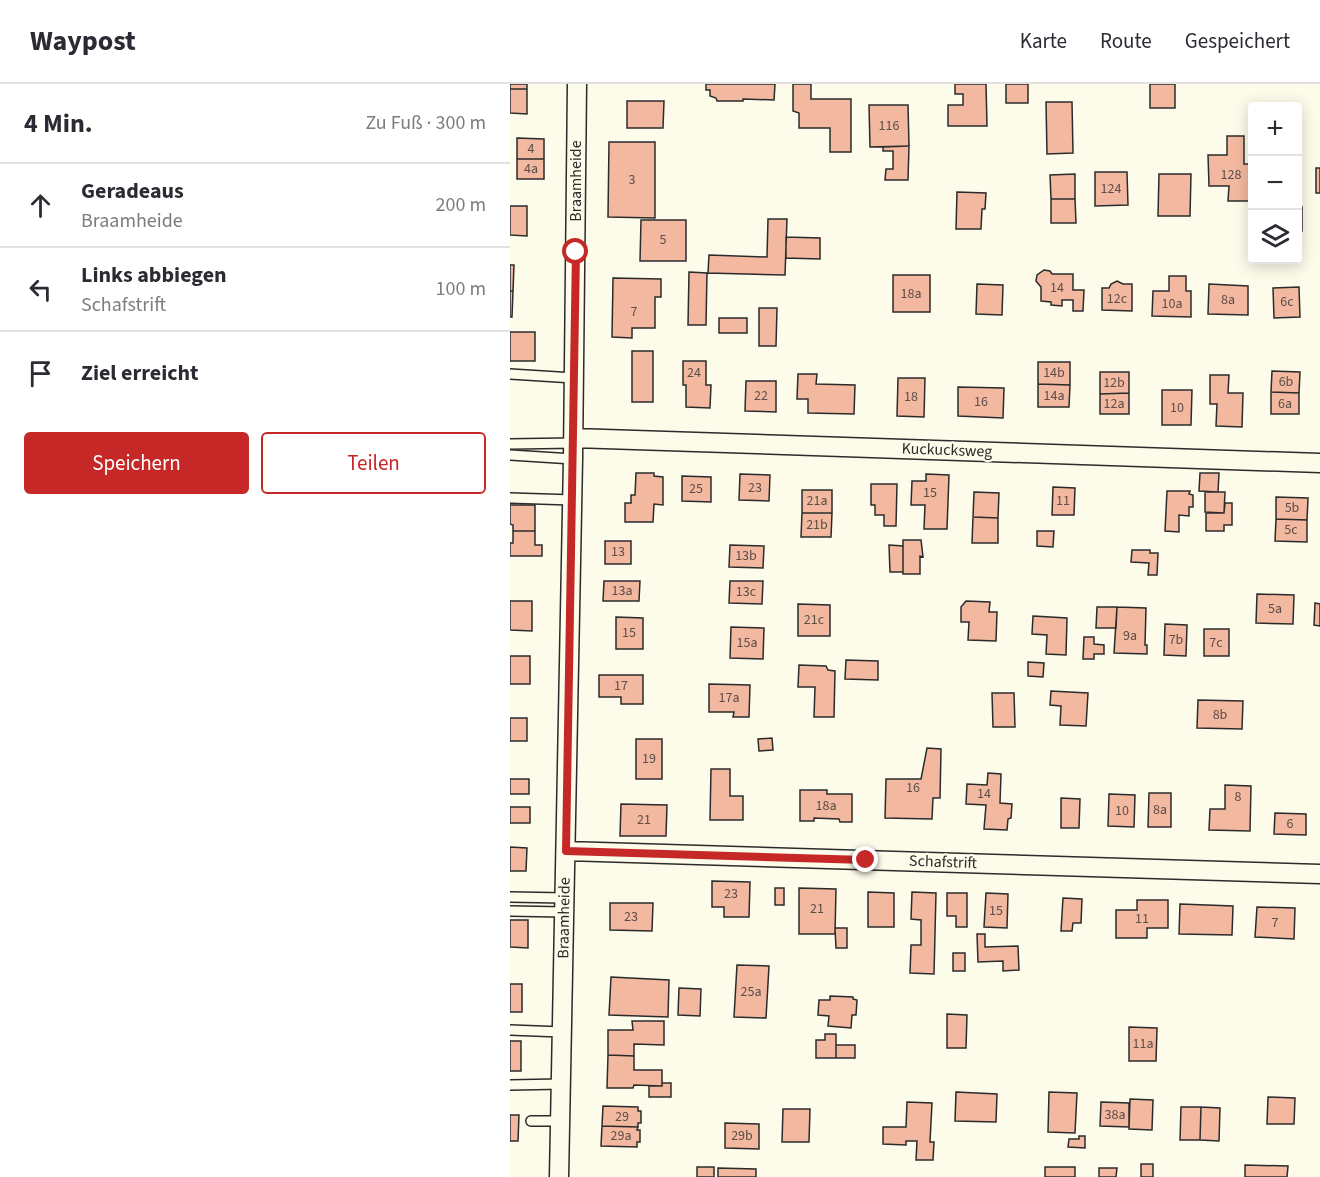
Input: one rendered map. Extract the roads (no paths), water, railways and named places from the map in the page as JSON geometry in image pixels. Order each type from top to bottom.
[{"type":"street","name":"Braamheide","points":[[559,1177],[574,447],[577,84]]},
{"type":"street","name":"Kuckucksweg","points":[[574,447],[1320,463]]},
{"type":"street","name":"Schafstrift","points":[[566,851],[1320,874]]},
{"type":"lane","points":[[510,374],[574,378]]},
{"type":"lane","points":[[510,444],[574,447]]},
{"type":"lane","points":[[510,455],[574,447]]},
{"type":"lane","points":[[510,498],[573,500]]},
{"type":"lane","points":[[510,897],[564,905]]},
{"type":"lane","points":[[510,911],[564,905]]},
{"type":"lane","points":[[510,1030],[562,1032]]},
{"type":"lane","points":[[510,1085],[561,1084]]},
{"type":"lane","points":[[531,1121],[560,1121]]}]
